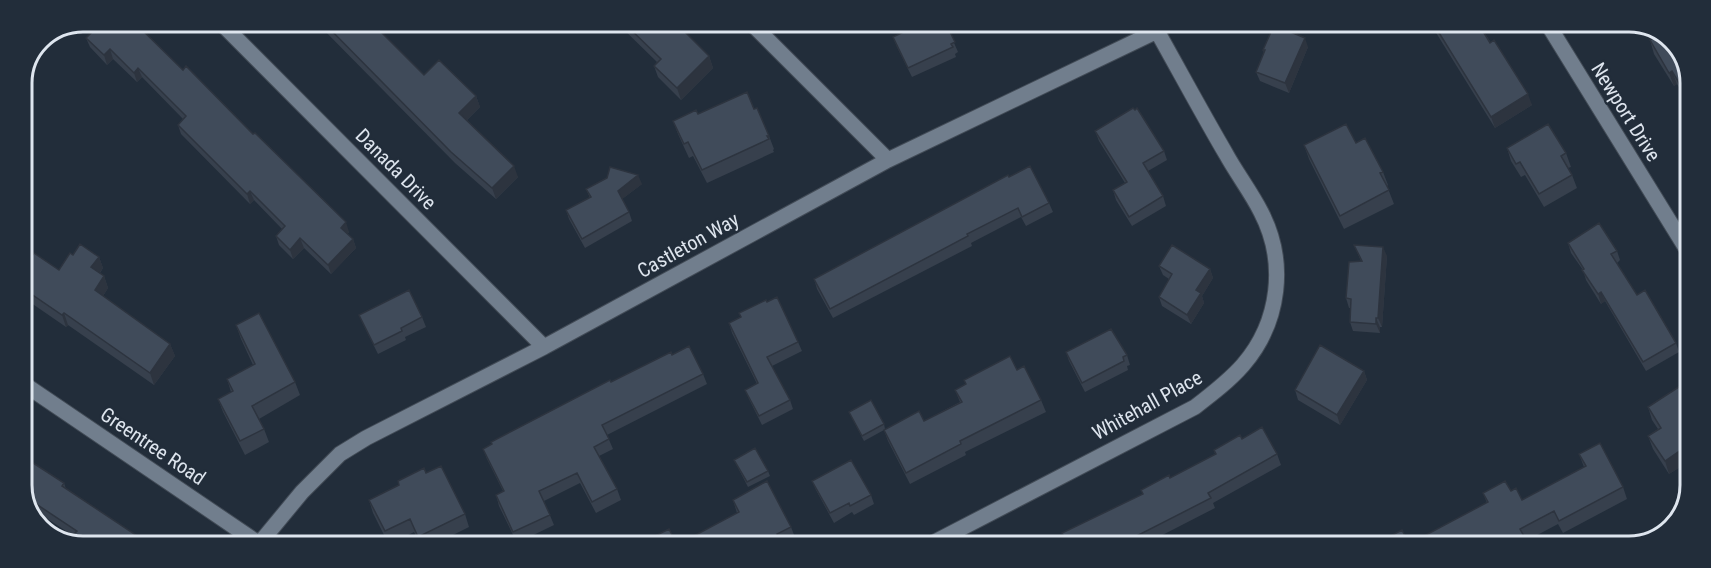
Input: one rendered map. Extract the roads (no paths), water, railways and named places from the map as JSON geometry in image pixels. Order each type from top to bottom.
[{"type":"street","name":"Danada Drive","points":[[230,32],[544,347]]},
{"type":"street","points":[[760,32],[888,160]]},
{"type":"street","name":"Castleton Way","points":[[266,536],[302,492],[340,454],[544,347],[888,160],[1151,32]]},
{"type":"street","name":"Whitehall Place","points":[[946,536],[1195,407],[1225,384],[1245,364],[1260,340],[1273,310],[1277,290],[1275,253],[1271,236],[1261,212],[1227,156],[1164,32]]},
{"type":"street","name":"Newport Drive","points":[[1553,32],[1679,237]]},
{"type":"street","name":"Greentree Road","points":[[32,389],[248,536]]}]
